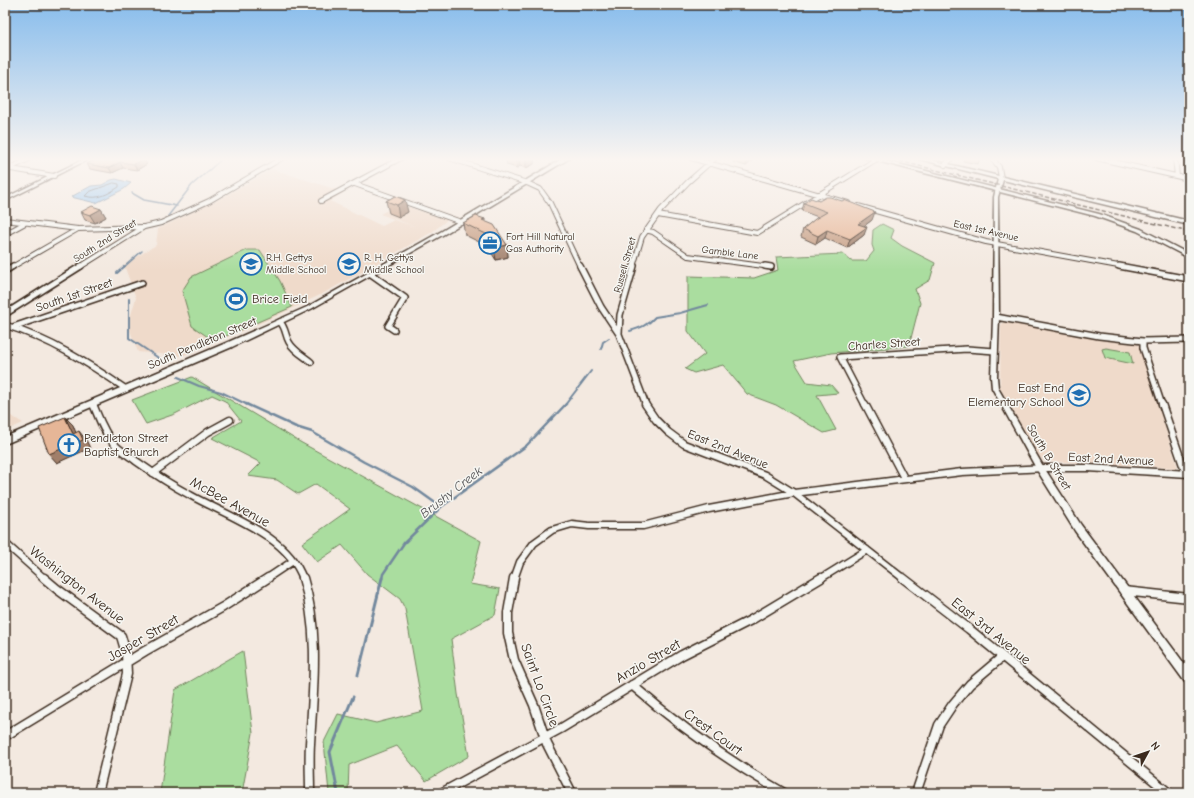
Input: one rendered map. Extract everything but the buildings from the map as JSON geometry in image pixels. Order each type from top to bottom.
[{"type":"main road","name":"South Pendleton Street","points":[[5,441],[280,322],[371,274],[507,195]]},
{"type":"main road","points":[[1023,195],[1083,210],[1113,220],[1139,230],[1189,256]]},
{"type":"street","points":[[5,200],[15,195]]},
{"type":"street","name":"South 2nd Street","points":[[5,314],[144,227],[161,223],[219,195]]},
{"type":"street","points":[[321,201],[333,195]]},
{"type":"street","points":[[387,195],[462,222]]},
{"type":"street","name":"East 2nd Avenue","points":[[544,195],[550,203],[590,288],[619,334],[644,402],[656,420],[668,432],[684,444],[765,475],[794,493],[904,478],[962,472],[1040,468],[1088,468],[1188,474]]},
{"type":"street","name":"Russell Street","points":[[619,334],[620,314],[633,273],[639,245],[646,230],[658,214],[676,195]]},
{"type":"street","points":[[658,214],[757,233],[820,195]]},
{"type":"street","name":"East 1st Avenue","points":[[821,195],[996,244],[1189,280]]},
{"type":"street","name":"South B Street","points":[[996,195],[996,317],[994,351],[995,388],[1040,468],[1078,528],[1189,678]]},
{"type":"street","points":[[1073,195],[1189,223]]},
{"type":"street","points":[[5,220],[78,229],[144,227]]},
{"type":"street","points":[[5,234],[25,223]]},
{"type":"street","points":[[5,271],[78,229]]},
{"type":"street","name":"Gamble Lane","points":[[646,230],[653,232],[688,256],[771,267]]},
{"type":"street","points":[[371,274],[405,298],[388,326],[394,330]]},
{"type":"street","name":"South 1st Street","points":[[13,327],[142,282]]},
{"type":"street","points":[[996,317],[1099,336],[1143,341],[1189,340]]},
{"type":"street","points":[[280,322],[285,327],[288,339],[292,346],[311,362]]},
{"type":"street","points":[[5,325],[69,351],[126,389]]},
{"type":"street","points":[[1143,341],[1143,348],[1152,376],[1188,474]]},
{"type":"street","name":"Charles Street","points":[[904,478],[840,357],[968,349],[994,351]]},
{"type":"street","name":"McBee Avenue","points":[[93,403],[99,420],[118,447],[153,473],[190,495],[260,532],[280,547],[293,561],[302,576],[313,625],[314,694],[310,744],[310,793]]},
{"type":"street","points":[[153,473],[208,432],[230,420]]},
{"type":"street","name":"East 3rd Avenue","points":[[794,493],[1002,657],[1169,793]]},
{"type":"street","name":"Saint Lo Circle","points":[[572,793],[545,737],[534,705],[514,660],[508,634],[508,613],[512,584],[520,562],[534,543],[552,530],[572,524],[589,526],[643,526],[709,509],[794,493]]},
{"type":"street","name":"Washington Avenue","points":[[5,543],[57,589],[121,636],[126,653],[127,674],[98,793]]},
{"type":"street","name":"Anzio Street","points":[[441,793],[545,737],[682,655],[798,593],[867,550]]},
{"type":"street","name":"Jasper Street","points":[[5,736],[126,662],[223,607],[293,561]]},
{"type":"street","points":[[1124,591],[1189,598]]},
{"type":"street","points":[[916,793],[939,725],[953,704],[970,684],[1002,657]]},
{"type":"street","name":"Crest Court","points":[[632,685],[658,708],[710,746],[747,772],[784,793]]},
{"type":"shaded area","name":"R.H. Gettys Middle School","points":[[226,195],[339,195],[330,201],[382,226],[394,220],[416,227],[380,214],[399,204],[447,220],[432,232],[378,263],[322,294],[272,318],[182,356],[138,352],[128,325],[136,298],[124,265],[156,245],[158,229]]},
{"type":"shaded area","name":"East End Elementary School","points":[[1004,321],[1138,343],[1178,468],[1045,461],[1039,457],[1000,388],[1001,326]]},
{"type":"shaded area","points":[[5,412],[23,423],[5,431]]},
{"type":"green space","points":[[882,224],[894,230],[891,238],[902,246],[935,263],[930,280],[915,289],[920,303],[909,346],[831,353],[794,361],[807,382],[831,385],[838,393],[817,395],[836,430],[824,433],[776,405],[747,394],[723,365],[694,373],[685,369],[705,354],[688,331],[688,276],[754,278],[778,270],[776,257],[843,254],[851,261],[866,261],[874,251],[872,245],[873,230]]},
{"type":"green space","name":"Brice Field","points":[[247,250],[260,250],[280,281],[292,307],[226,336],[216,339],[208,337],[192,326],[182,291],[191,277]]},
{"type":"green space","points":[[1106,348],[1130,352],[1133,364],[1105,358],[1102,349]]},
{"type":"green space","points":[[192,377],[300,442],[481,541],[470,584],[500,589],[495,615],[451,639],[458,694],[469,756],[426,781],[397,746],[349,765],[348,793],[329,793],[324,742],[338,714],[376,723],[423,711],[405,609],[400,599],[367,574],[342,545],[317,562],[302,543],[350,509],[316,484],[298,494],[277,480],[248,476],[261,463],[212,438],[241,421],[225,401],[212,395],[175,414],[146,424],[132,400]]},
{"type":"green space","points":[[243,651],[253,733],[242,793],[160,793],[175,690]]},
{"type":"water","points":[[74,195],[112,195],[96,203],[71,197]]},
{"type":"waterway","points":[[136,195],[144,200],[176,206]]},
{"type":"waterway","points":[[176,206],[184,195]]},
{"type":"waterway","points":[[168,216],[176,206]]},
{"type":"waterway","points":[[124,267],[142,251]]},
{"type":"waterway","points":[[117,273],[125,266]]},
{"type":"waterway","points":[[129,299],[129,338],[163,361]]},
{"type":"waterway","name":"Brushy Creek","points":[[630,331],[644,326],[655,317],[680,313],[708,305]]},
{"type":"waterway","name":"Brushy Creek","points":[[601,349],[603,342],[609,338]]},
{"type":"waterway","name":"Brushy Creek","points":[[565,405],[591,371]]},
{"type":"waterway","points":[[178,377],[199,386],[221,392],[248,405]]},
{"type":"waterway","points":[[246,404],[296,427],[312,432],[364,462],[413,487],[441,507]]},
{"type":"waterway","name":"Brushy Creek","points":[[441,507],[526,446],[566,404]]},
{"type":"waterway","name":"Brushy Creek","points":[[382,579],[383,574],[404,543],[441,507]]},
{"type":"waterway","name":"Brushy Creek","points":[[358,675],[382,578]]},
{"type":"waterway","name":"Brushy Creek","points":[[338,793],[330,752],[353,697]]},
{"type":"railway","points":[[1039,195],[1189,232]]},
{"type":"place","name":"Fort Hill Natural Gas Authority","points":[[490,243]]},
{"type":"place","name":"R.H. Gettys Middle School","points":[[251,264]]},
{"type":"place","name":"R. H. Gettys Middle School","points":[[349,264]]},
{"type":"place","name":"Brice Field","points":[[236,299]]},
{"type":"place","name":"East End Elementary School","points":[[1079,395]]},
{"type":"place","name":"Pendleton Street Baptist Church","points":[[69,445]]}]
